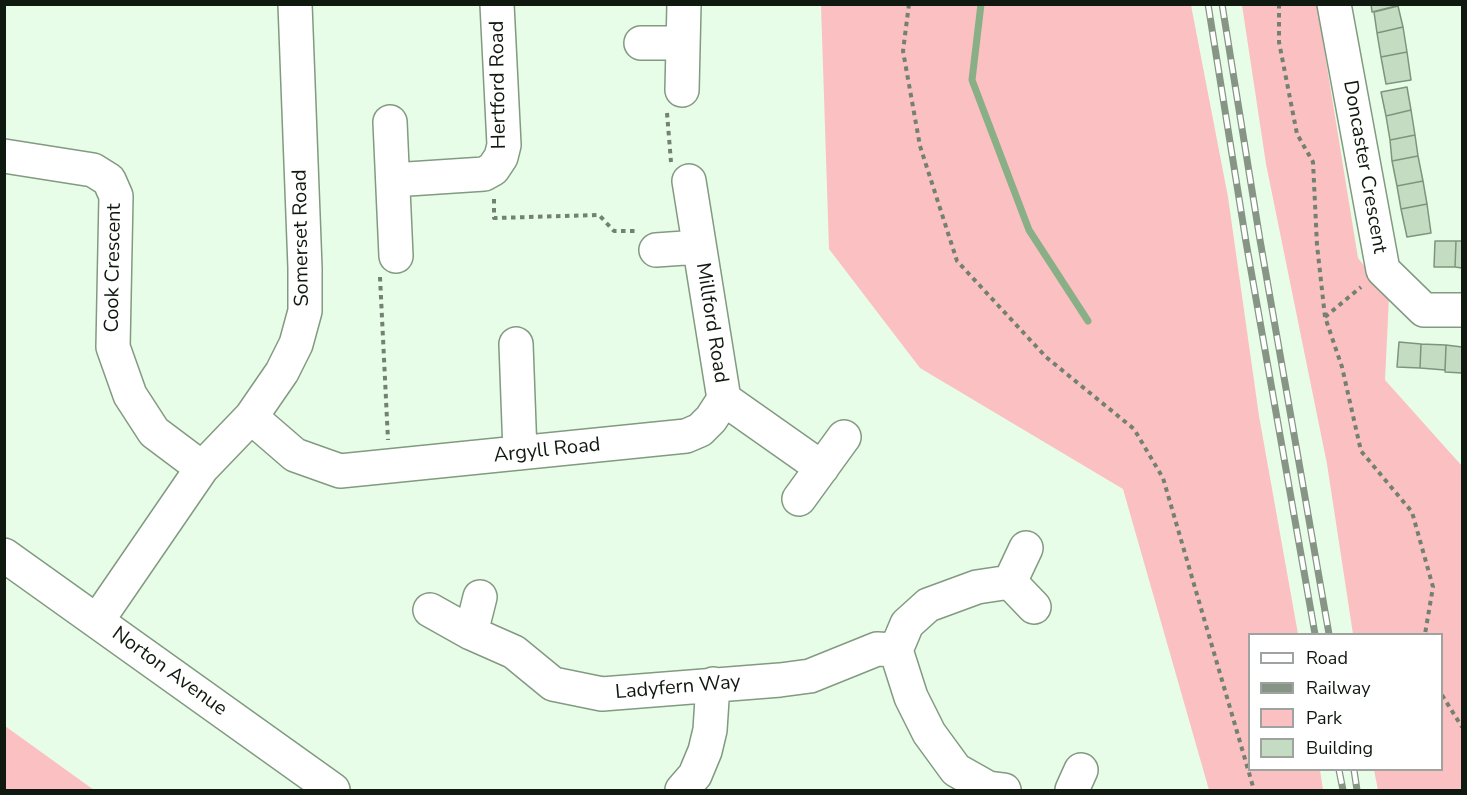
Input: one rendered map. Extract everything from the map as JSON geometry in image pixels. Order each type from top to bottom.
[{"type":"street","name":"Somerset Road","points":[[97,621],[202,468],[251,417],[282,372],[296,344],[304,311],[305,268],[295,4]]},
{"type":"street","name":"Hertford Road","points":[[393,180],[484,174],[493,170],[501,157],[504,145],[496,4]]},
{"type":"street","points":[[682,90],[684,4]]},
{"type":"street","name":"Doncaster Crescent","points":[[1334,4],[1383,270],[1424,310],[1462,310]]},
{"type":"street","points":[[641,43],[683,43]]},
{"type":"street","points":[[390,122],[396,256]]},
{"type":"street","name":"Cook Crescent","points":[[4,156],[93,170],[109,180],[116,196],[113,346],[130,395],[154,432],[202,468]]},
{"type":"street","name":"Millford Road","points":[[689,181],[724,399]]},
{"type":"street","name":"Millford Road","points":[[656,249],[699,247]]},
{"type":"street","points":[[516,344],[520,453]]},
{"type":"street","name":"Argyll Road","points":[[251,417],[295,455],[340,471],[686,436],[700,430],[724,399]]},
{"type":"street","points":[[724,399],[822,468]]},
{"type":"street","points":[[799,499],[844,437]]},
{"type":"street","points":[[1010,582],[1026,548]]},
{"type":"street","name":"Norton Avenue","points":[[4,555],[333,790]]},
{"type":"street","points":[[1010,582],[1034,607]]},
{"type":"street","points":[[1004,790],[988,788],[956,770],[929,733],[911,697],[896,650],[907,624],[928,604],[977,587],[1010,582]]},
{"type":"street","points":[[471,633],[480,597]]},
{"type":"street","name":"Ladyfern Way","points":[[430,610],[471,633],[514,652],[553,684],[602,694],[810,676],[877,649],[896,650]]},
{"type":"street","points":[[682,790],[695,775],[705,751],[710,730],[713,684]]},
{"type":"path","points":[[909,4],[903,51],[920,146],[957,261],[1046,357],[1134,429],[1163,478],[1248,769]]},
{"type":"path","points":[[1280,4],[1279,42],[1298,134],[1313,162],[1317,245],[1325,317],[1342,367],[1361,451],[1412,512],[1433,587],[1425,633]]},
{"type":"path","points":[[682,90],[666,95],[672,182],[689,181]]},
{"type":"path","points":[[493,170],[494,218],[598,214],[614,231],[656,230],[656,249]]},
{"type":"path","points":[[389,467],[379,258],[396,256]]},
{"type":"path","points":[[1325,317],[1383,270]]},
{"type":"path","points":[[1443,697],[1462,727]]},
{"type":"path","points":[[1248,771],[1254,790]]},
{"type":"green space","points":[[821,5],[1191,5],[1228,197],[1259,416],[1298,633],[1248,633],[1248,771],[1320,771],[1323,790],[1209,790],[1123,489],[920,368],[829,249]]},
{"type":"green space","points":[[1242,5],[1317,5],[1358,258],[1389,297],[1385,380],[1462,466],[1462,790],[1378,790],[1374,771],[1443,771],[1443,633],[1353,633],[1327,464],[1266,164]]},
{"type":"green space","points":[[5,726],[94,790],[5,790]]},
{"type":"building","points":[[1371,4],[1396,4],[1396,6],[1372,12]]},
{"type":"building","points":[[1398,6],[1403,27],[1377,33],[1374,12]]},
{"type":"building","points":[[1403,27],[1407,52],[1381,57],[1377,33]]},
{"type":"building","points":[[1407,52],[1411,80],[1386,84],[1381,57]]},
{"type":"building","points":[[1407,87],[1411,110],[1386,116],[1381,92]]},
{"type":"building","points":[[1411,110],[1415,135],[1390,140],[1386,116]]},
{"type":"building","points":[[1415,135],[1418,156],[1392,161],[1390,140]]},
{"type":"building","points":[[1418,156],[1423,181],[1397,186],[1392,161]]},
{"type":"building","points":[[1423,181],[1427,204],[1401,209],[1397,186]]},
{"type":"building","points":[[1427,204],[1431,233],[1407,237],[1401,209]]},
{"type":"building","points":[[1435,241],[1456,241],[1455,267],[1434,267]]},
{"type":"building","points":[[1456,241],[1462,241],[1462,268],[1455,267]]},
{"type":"building","points":[[1399,342],[1421,344],[1420,368],[1397,367]]},
{"type":"building","points":[[1421,344],[1446,345],[1445,370],[1420,368]]},
{"type":"building","points":[[1446,345],[1462,347],[1462,373],[1445,372]]},
{"type":"waterway","points":[[981,4],[972,80],[1029,230],[1088,321]]},
{"type":"railway","points":[[1208,4],[1246,242],[1315,633]]},
{"type":"railway","points":[[1222,4],[1260,240],[1329,633]]},
{"type":"railway","points":[[1339,771],[1343,790]]},
{"type":"railway","points":[[1354,771],[1357,790]]}]
